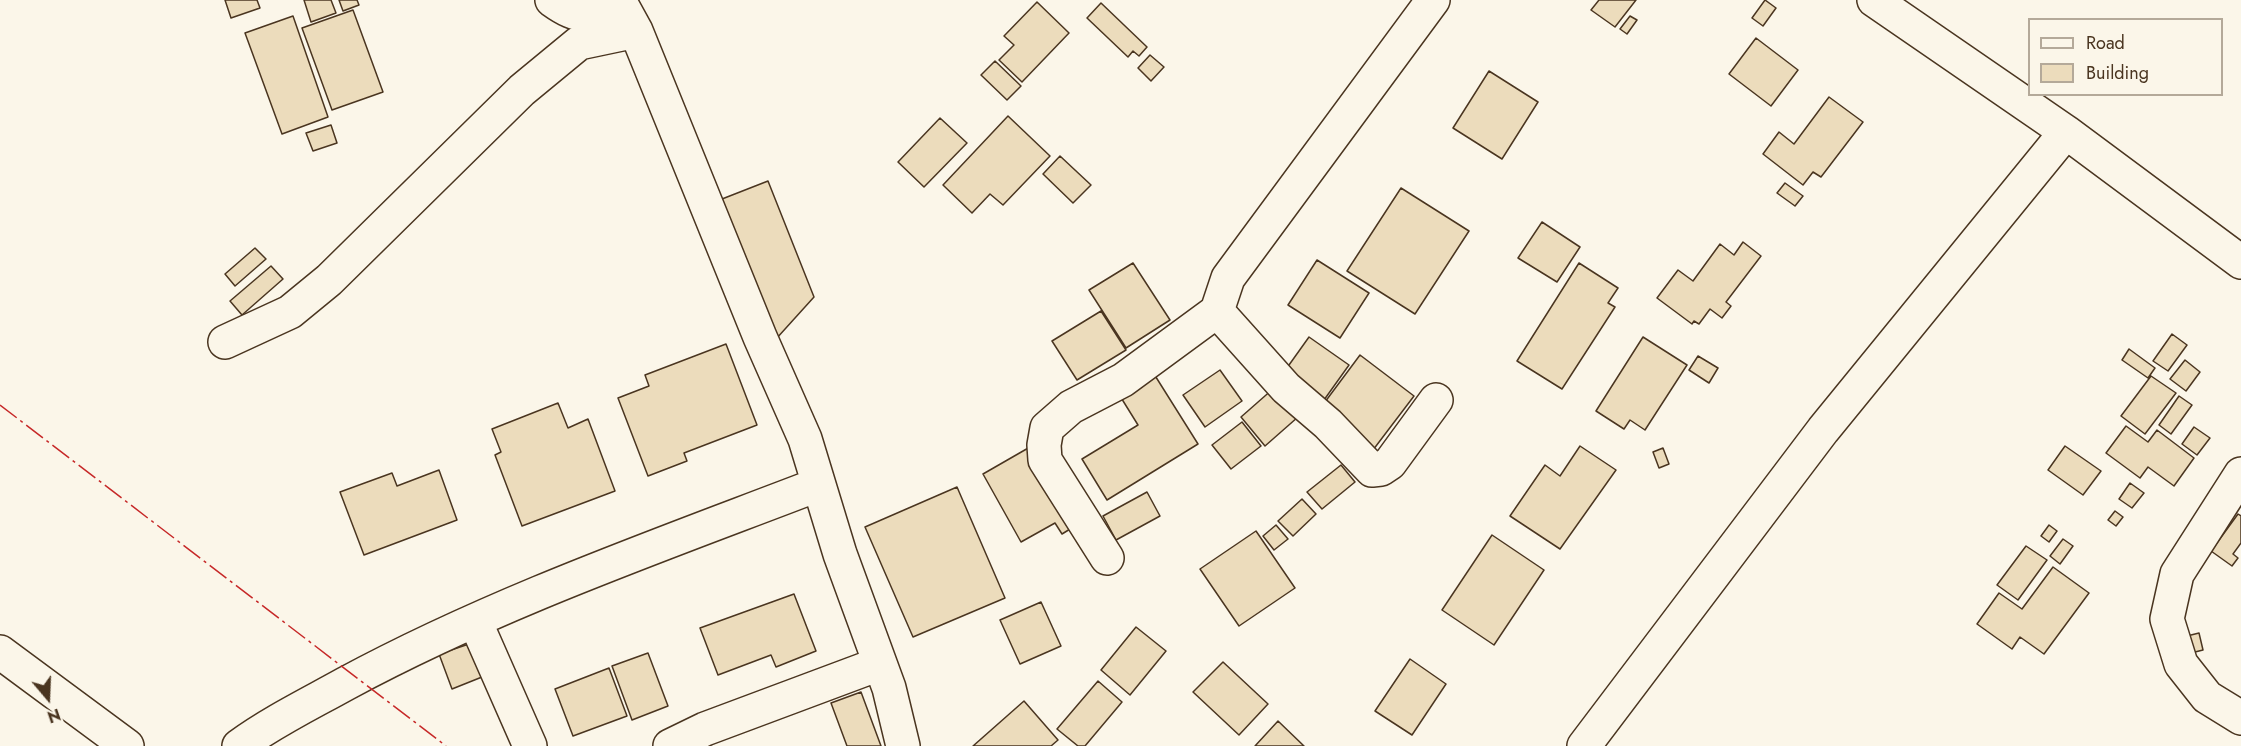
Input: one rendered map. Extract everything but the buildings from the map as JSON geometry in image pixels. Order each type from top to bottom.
[{"type":"street","points":[[552,0],[571,13],[596,14],[619,0],[636,31],[760,337],[805,440],[817,485],[889,688],[903,746]]},
{"type":"street","points":[[1107,558],[1045,460],[1044,444],[1047,428],[1071,407],[1123,380],[1217,311],[1228,278],[1433,0]]},
{"type":"street","points":[[1874,0],[2066,132],[2241,262]]},
{"type":"street","points":[[225,342],[290,312],[329,280],[522,90],[579,43],[636,31]]},
{"type":"street","points":[[1584,746],[1823,430],[2066,132]]},
{"type":"street","points":[[1217,311],[1286,388],[1328,424],[1372,470],[1381,469],[1390,463],[1436,400]]},
{"type":"street","points":[[2241,474],[2177,574],[2168,620],[2181,664],[2207,697],[2241,718]]},
{"type":"street","points":[[239,746],[263,729],[400,655],[475,621],[557,585],[817,485]]},
{"type":"street","points":[[475,621],[530,746]]},
{"type":"street","points":[[0,652],[127,746]]},
{"type":"street","points":[[670,746],[705,729],[879,663]]},
{"type":"power","points":[[0,405],[446,746]]}]
